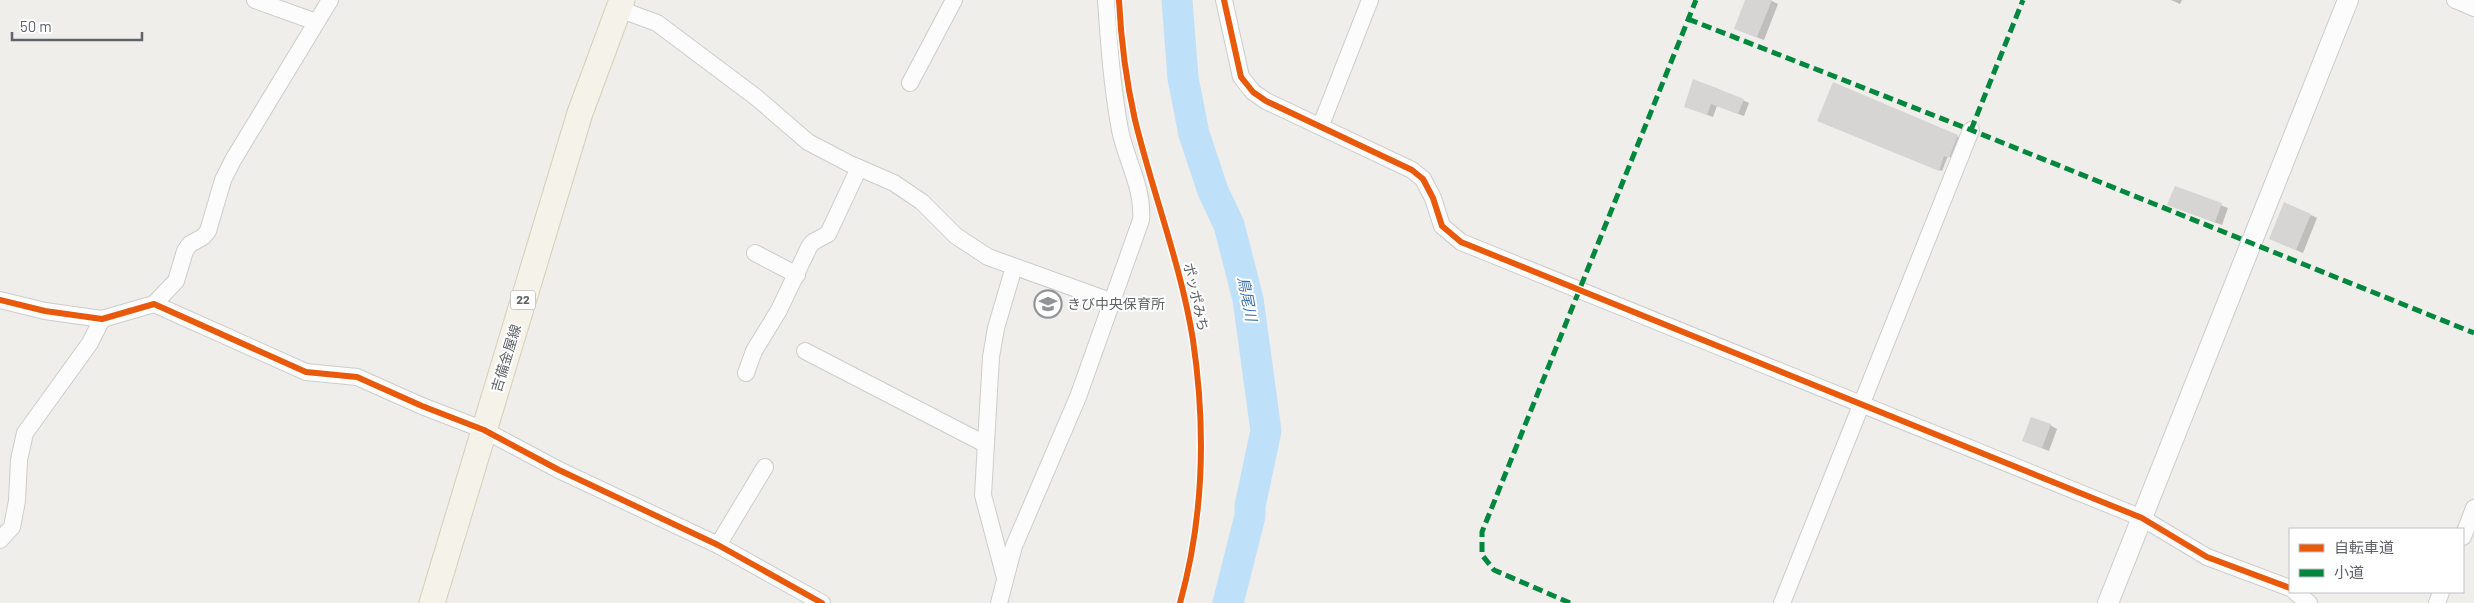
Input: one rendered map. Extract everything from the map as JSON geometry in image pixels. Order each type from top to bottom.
[{"type":"main road","name":"吉備金屋線","points":[[432,603],[580,112],[620,5]]},
{"type":"street","points":[[255,0],[316,22]]},
{"type":"street","points":[[0,300],[44,311],[102,319],[154,304],[176,281],[185,251],[190,244],[203,237],[208,231],[223,180],[233,160],[330,0]]},
{"type":"street","points":[[910,84],[954,0]]},
{"type":"street","points":[[999,603],[1014,546],[1078,397],[1141,220],[1142,208],[1117,116],[1106,0]]},
{"type":"street","points":[[1224,0],[1241,77],[1253,92],[1266,101],[1321,125],[1412,170],[1423,180],[1433,198],[1442,226],[1461,242],[2142,518],[2207,557],[2289,588]]},
{"type":"street","points":[[1321,125],[1370,0]]},
{"type":"street","points":[[2108,603],[2348,0]]},
{"type":"street","points":[[2454,0],[2474,8]]},
{"type":"street","points":[[620,5],[657,23],[757,98],[808,142],[859,168],[894,183],[922,202],[972,247],[988,257],[1112,302]]},
{"type":"street","points":[[1782,603],[1971,130]]},
{"type":"street","points":[[746,373],[754,351],[797,275],[809,247],[813,242],[828,234],[859,168]]},
{"type":"street","points":[[755,253],[797,275]]},
{"type":"street","points":[[1005,579],[983,495],[985,444],[994,338],[1014,267]]},
{"type":"street","points":[[154,304],[306,372],[357,377],[422,406],[484,430],[559,470],[718,545],[822,603]]},
{"type":"street","points":[[0,540],[12,527],[18,501],[19,460],[25,433],[90,343],[102,319]]},
{"type":"street","points":[[805,351],[985,444]]},
{"type":"street","points":[[718,545],[765,467]]},
{"type":"street","points":[[2464,534],[2474,508]]},
{"type":"street","points":[[2295,593],[2309,603]]},
{"type":"building","points":[[1745,0],[1772,0],[1757,37],[1734,29]]},
{"type":"building","points":[[1693,79],[1744,99],[1738,114],[1711,104],[1707,115],[1684,107]]},
{"type":"building","points":[[1833,82],[1958,135],[1949,158],[1944,156],[1939,171],[1817,121]]},
{"type":"building","points":[[2175,186],[2222,203],[2215,222],[2167,205]]},
{"type":"building","points":[[2284,202],[2311,214],[2296,250],[2269,239]]},
{"type":"building","points":[[2031,417],[2051,424],[2042,448],[2022,441]]},
{"type":"waterway","name":"鳥尾川","points":[[1177,0],[1183,78],[1194,134],[1213,191],[1229,225],[1248,299],[1266,431],[1250,506],[1250,516],[1228,603]]},
{"type":"marked path","points":[[1570,603],[1494,570],[1482,555],[1482,532],[1696,0]]},
{"type":"marked path","points":[[1971,130],[2023,0]]},
{"type":"marked path","points":[[1688,19],[1971,130],[2474,333]]},
{"type":"cycle path","name":"ポッポみち","points":[[1119,0],[1124,60],[1135,120],[1188,312],[1197,373],[1201,439],[1198,505],[1188,571],[1180,603]]},
{"type":"cycle path","points":[[1224,0],[1241,77],[1253,92],[1266,101],[1412,170],[1423,179],[1433,198],[1442,226],[1461,242],[2142,518],[2207,557],[2289,588]]},
{"type":"cycle path","points":[[0,300],[45,311],[102,319],[154,304],[306,372],[357,377],[422,406],[484,430],[559,470],[718,545],[822,603]]},
{"type":"place","name":"きび中央保育所","points":[[1048,304]]}]
